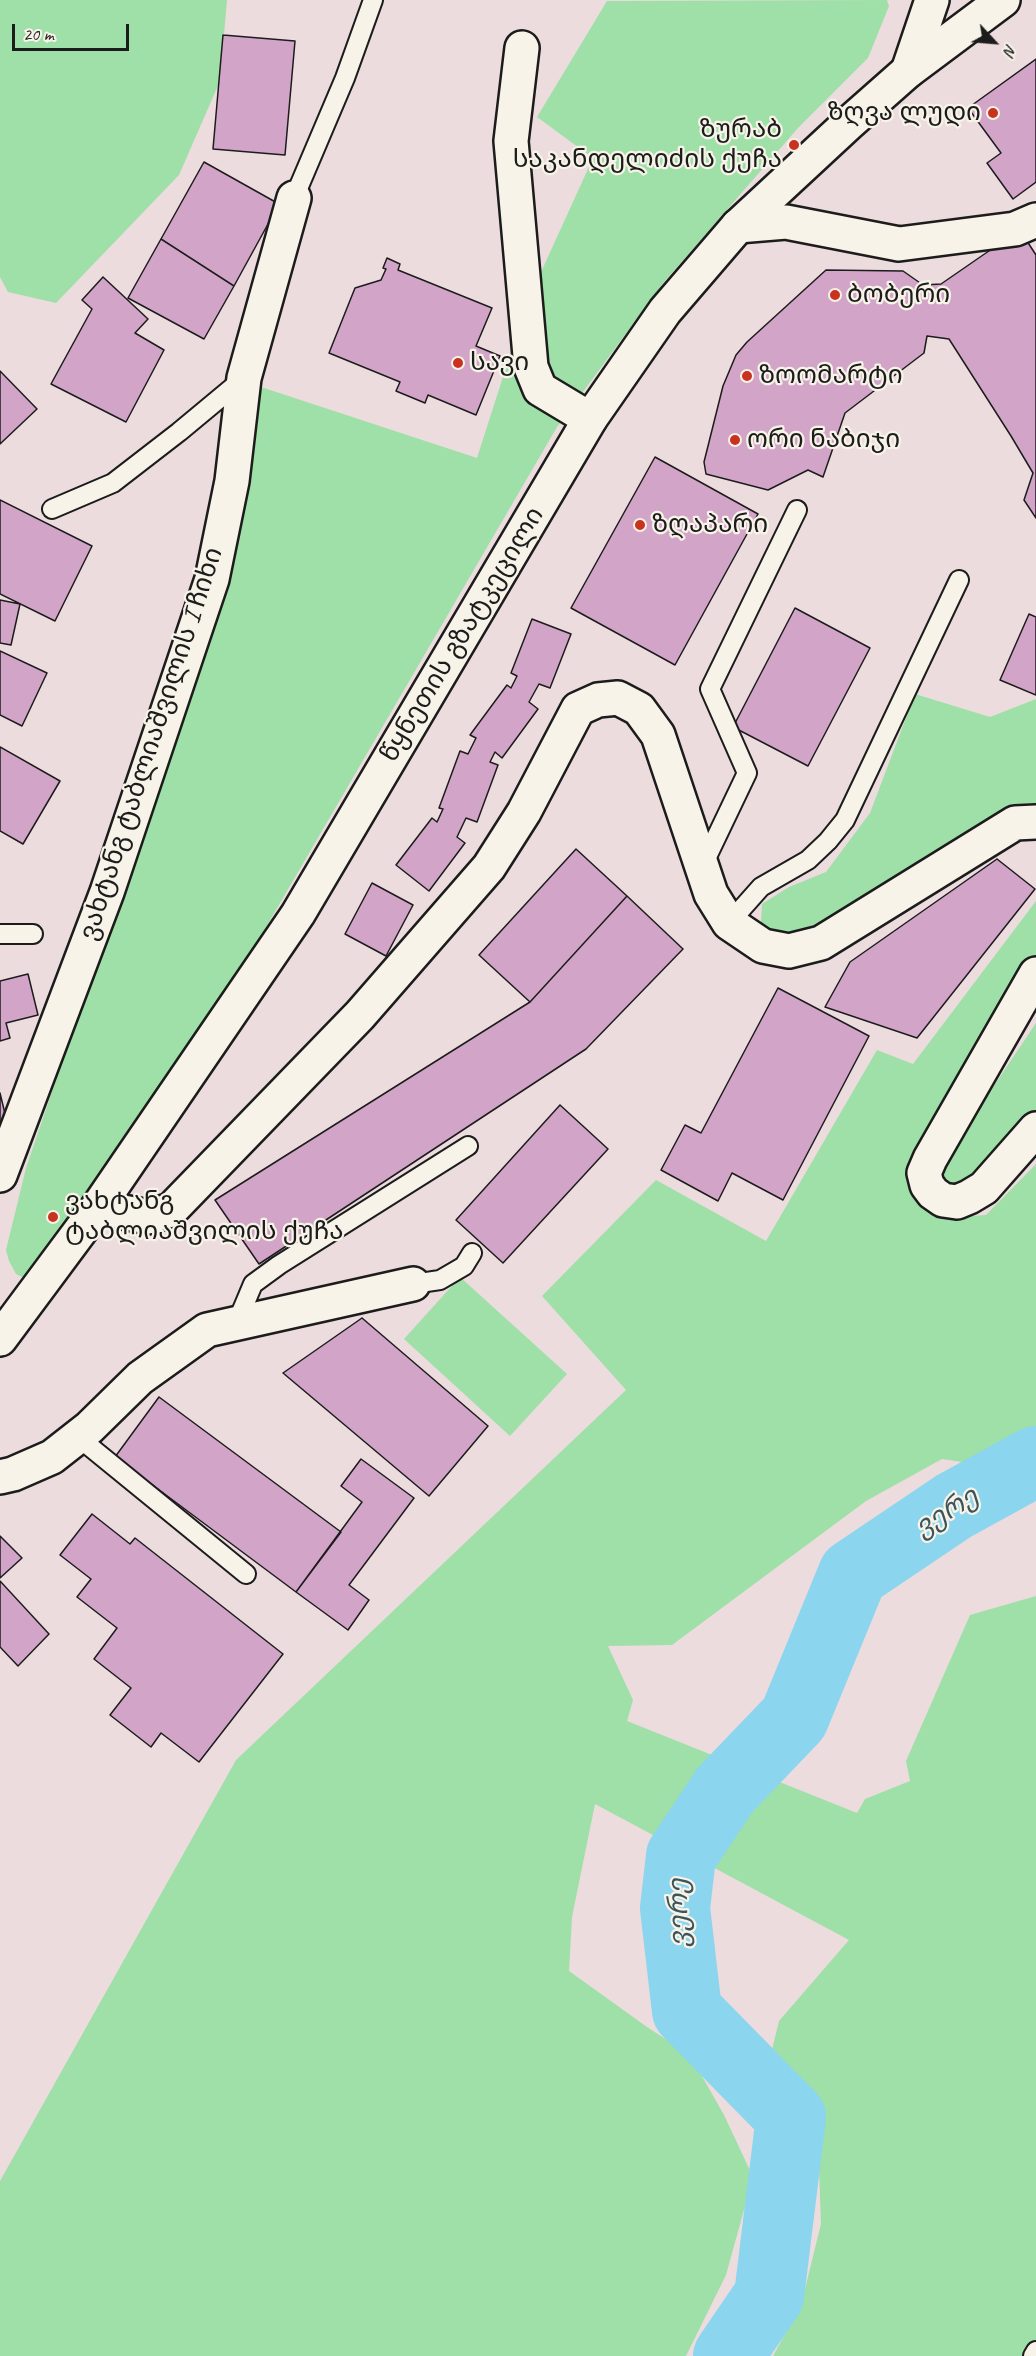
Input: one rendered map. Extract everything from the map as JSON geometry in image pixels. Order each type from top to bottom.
[{"type":"street","points":[[908,71],[932,0]]},
{"type":"street","name":"წყნეთის გზატკეცილი","points":[[0,1339],[98,1207],[298,914],[590,419],[664,311],[738,226],[908,71],[1003,0]]},
{"type":"street","points":[[522,48],[511,141],[531,366],[540,389],[590,419]]},
{"type":"street","name":"ვახტანგ ტაბლიაშვილის I ჩიხი","points":[[0,1175],[107,892],[212,579],[232,481],[244,378],[294,198]]},
{"type":"street","points":[[738,226],[786,222],[899,244],[1015,229],[1036,220]]},
{"type":"street","points":[[98,1207],[147,1217],[171,1210],[360,1015],[489,867],[524,812],[578,709],[598,700],[618,698],[639,709],[658,735],[711,894],[729,923],[763,946],[789,951],[821,943],[1015,824],[1036,822]]},
{"type":"street","points":[[1036,974],[930,1158],[924,1173],[927,1185],[943,1200],[957,1202],[969,1197],[984,1188],[1036,1129]]},
{"type":"street","points":[[0,1477],[13,1474],[52,1457],[78,1437],[140,1378],[207,1330],[413,1284]]},
{"type":"lane","points":[[294,198],[345,78],[374,0]]},
{"type":"lane","points":[[52,508],[113,483],[244,378]]},
{"type":"lane","points":[[703,865],[747,773],[710,689],[797,510]]},
{"type":"lane","points":[[729,923],[761,887],[808,860],[845,820],[958,580]]},
{"type":"lane","points":[[0,934],[33,934]]},
{"type":"lane","points":[[237,1322],[253,1284],[279,1265],[468,1146]]},
{"type":"lane","points":[[413,1284],[440,1280],[464,1266],[472,1253]]},
{"type":"lane","points":[[78,1437],[246,1574]]},
{"type":"lane","points":[[1033,2356],[1036,2351]]},
{"type":"green space","points":[[0,0],[227,0],[220,81],[179,175],[56,303],[8,292],[0,277]]},
{"type":"green space","points":[[887,0],[889,6],[868,58],[798,128],[664,282],[557,427],[255,946],[34,1278],[24,1278],[16,1274],[6,1250],[26,1168],[213,610],[255,436],[258,386],[477,458],[526,305],[593,158],[537,117],[607,1]]},
{"type":"green space","points":[[915,694],[990,717],[1036,699],[1036,811],[811,935],[773,930],[761,922],[762,904],[789,887],[826,872],[870,813]]},
{"type":"green space","points":[[1036,901],[1036,962],[922,1196],[932,1215],[942,1218],[986,1215],[1036,1164],[1036,1443],[1002,1468],[942,1459],[866,1501],[672,1645],[608,1646],[633,1700],[627,1721],[857,1813],[865,1799],[910,1781],[906,1761],[970,1615],[1036,1596],[1036,2356],[773,2356],[801,2305],[821,2224],[817,2114],[770,2058],[779,2021],[849,1940],[595,1804],[572,1917],[569,1971],[690,2055],[724,2115],[753,2177],[726,2275],[686,2356],[0,2356],[0,2181],[236,1760],[626,1390],[542,1296],[656,1180],[766,1241],[877,1050],[913,1064]]},
{"type":"green space","points":[[1036,1023],[1036,1117],[970,1189],[956,1190],[943,1179],[949,1153]]},
{"type":"green space","points":[[460,1277],[567,1374],[510,1436],[404,1339]]},
{"type":"building","points":[[223,35],[295,41],[285,155],[213,149]]},
{"type":"building","points":[[1036,59],[1036,182],[1013,199],[987,163],[1001,153],[968,108]]},
{"type":"building","points":[[204,162],[279,204],[234,286],[161,239]]},
{"type":"building","points":[[1023,235],[1036,255],[1036,518],[1024,500],[1033,473],[1011,436],[949,339],[927,336],[924,353],[845,413],[823,477],[808,470],[768,490],[706,474],[704,462],[723,386],[736,355],[747,342],[826,270],[903,271],[923,285],[941,284],[999,244]]},
{"type":"building","points":[[161,239],[234,286],[204,339],[128,298]]},
{"type":"building","points":[[387,258],[400,264],[398,270],[492,308],[476,346],[500,356],[476,415],[428,395],[425,403],[396,391],[400,382],[329,353],[355,288],[381,280],[386,269],[383,268]]},
{"type":"building","points":[[103,277],[148,319],[135,333],[164,350],[126,422],[51,384],[92,309],[82,300]]},
{"type":"building","points":[[0,371],[37,409],[0,444]]},
{"type":"building","points":[[655,457],[758,514],[675,665],[571,608]]},
{"type":"building","points":[[0,500],[92,546],[55,621],[0,594]]},
{"type":"building","points":[[0,600],[20,604],[11,645],[0,643]]},
{"type":"building","points":[[795,608],[870,648],[808,766],[733,727]]},
{"type":"building","points":[[1029,614],[1036,617],[1036,695],[1000,680]]},
{"type":"building","points":[[532,619],[571,634],[550,688],[539,684],[529,702],[538,709],[502,758],[495,752],[490,762],[498,765],[477,822],[466,818],[457,837],[465,843],[429,891],[396,865],[432,818],[437,822],[443,809],[439,808],[460,751],[468,754],[476,738],[470,735],[507,685],[511,688],[517,676],[511,673]]},
{"type":"building","points":[[0,651],[47,673],[22,726],[0,715]]},
{"type":"building","points":[[0,747],[60,781],[23,844],[0,831]]},
{"type":"building","points":[[576,849],[627,896],[530,1002],[479,955]]},
{"type":"building","points":[[997,859],[1035,889],[917,1038],[825,1007],[850,962]]},
{"type":"building","points":[[372,883],[413,905],[386,956],[345,934]]},
{"type":"building","points":[[627,896],[683,949],[586,1049],[259,1264],[215,1200],[530,1002]]},
{"type":"building","points":[[28,974],[38,1015],[6,1023],[10,1038],[0,1041],[0,981]]},
{"type":"building","points":[[778,988],[869,1036],[783,1200],[732,1173],[718,1201],[661,1170],[685,1125],[701,1133]]},
{"type":"building","points":[[0,1093],[8,1126],[0,1141]]},
{"type":"building","points":[[560,1105],[608,1149],[503,1263],[456,1220]]},
{"type":"building","points":[[362,1318],[488,1426],[429,1496],[283,1373]]},
{"type":"building","points":[[159,1397],[341,1532],[296,1592],[115,1457]]},
{"type":"building","points":[[361,1459],[414,1498],[349,1585],[369,1600],[348,1630],[296,1592],[362,1502],[341,1486]]},
{"type":"building","points":[[92,1514],[130,1544],[135,1538],[283,1654],[199,1762],[161,1733],[151,1747],[110,1715],[131,1688],[94,1659],[117,1628],[77,1597],[91,1579],[60,1555]]},
{"type":"building","points":[[0,1536],[22,1558],[0,1578]]},
{"type":"building","points":[[0,1581],[49,1634],[18,1666],[0,1647]]},
{"type":"waterway","name":"ვერე","points":[[728,2356],[769,2296],[791,2117],[687,2011],[675,1908],[681,1856],[725,1790],[794,1718],[853,1574],[954,1506],[1036,1461]]},
{"type":"place","name":"ზღვა ლუდი","points":[[993,113]]},
{"type":"place","name":"ზურაბ საკანდელიძის ქუჩა","points":[[794,145]]},
{"type":"place","name":"ბობერი","points":[[835,295]]},
{"type":"place","name":"სავი","points":[[458,363]]},
{"type":"place","name":"ზოომარტი","points":[[747,376]]},
{"type":"place","name":"ორი ნაბიჯი","points":[[735,440]]},
{"type":"place","name":"ზღაპარი","points":[[640,525]]},
{"type":"place","name":"ვახტანგ ტაბლიაშვილის ქუჩა","points":[[53,1217]]}]
